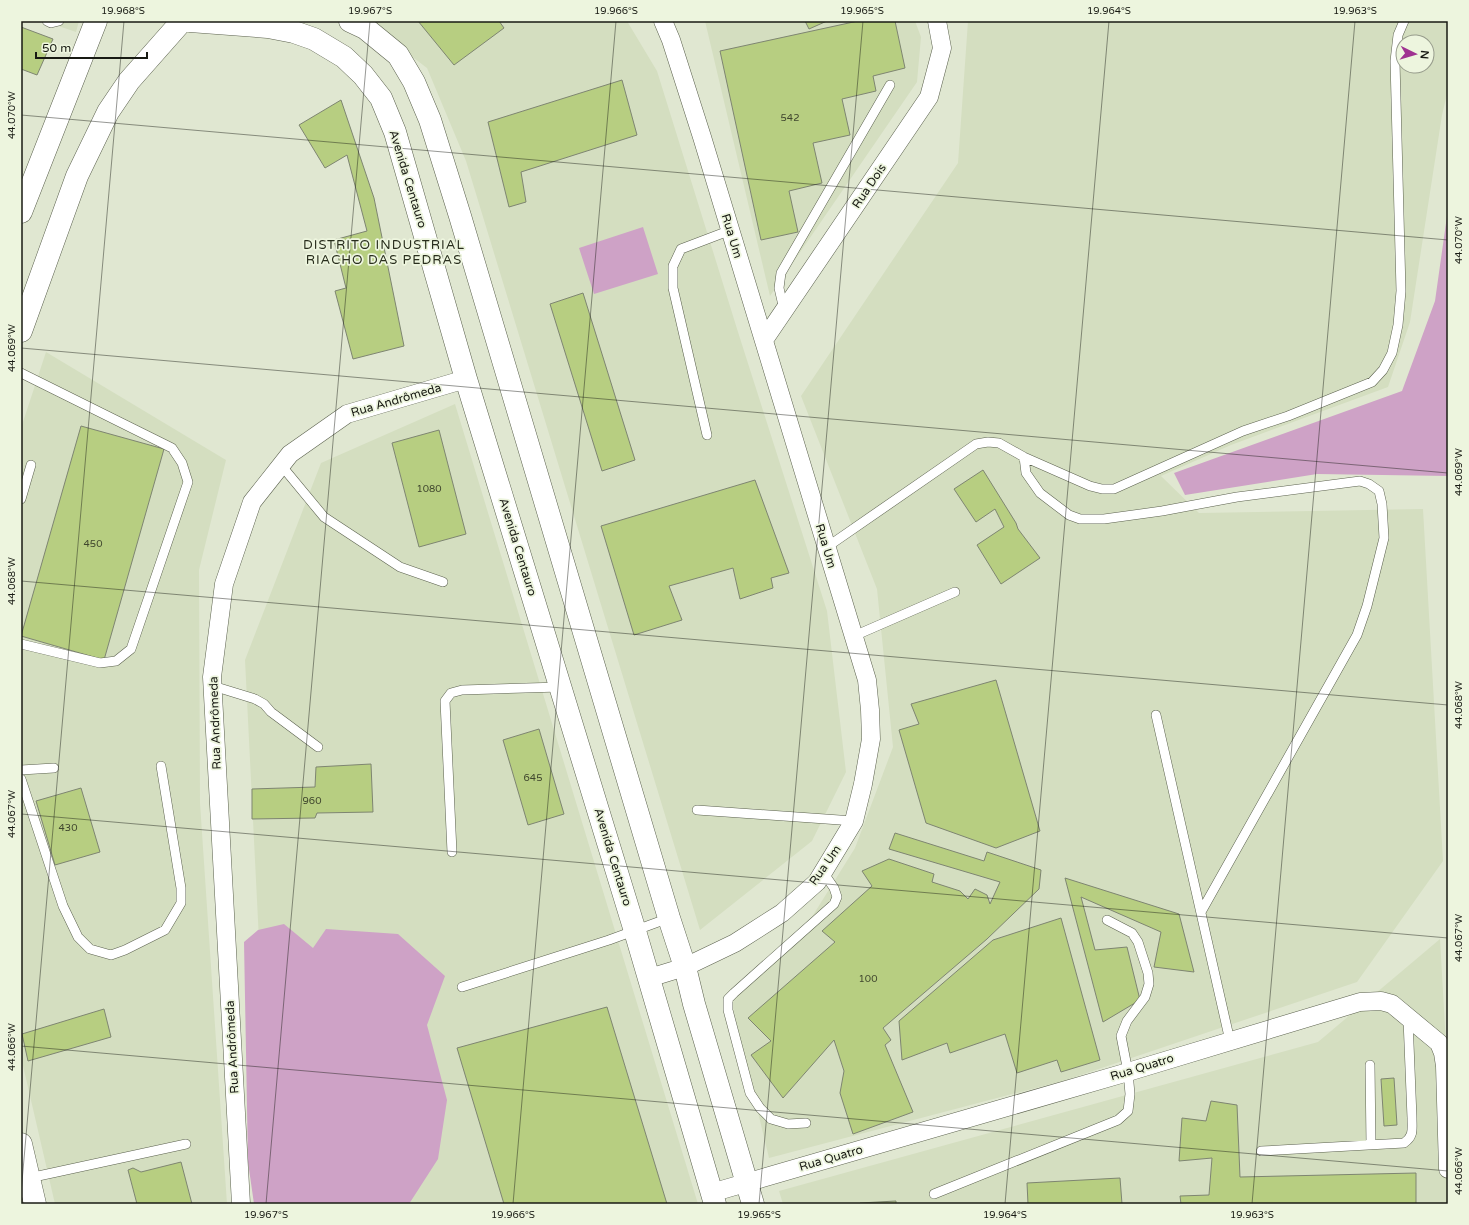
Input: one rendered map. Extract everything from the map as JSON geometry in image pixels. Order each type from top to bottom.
[{"type":"street","points":[[21,212],[96,21]]},
{"type":"street","points":[[21,331],[78,176],[108,112],[129,81],[182,21]]},
{"type":"street","name":"Avenida Centauro","points":[[190,21],[268,27],[294,32],[314,39],[344,57],[364,75],[381,98],[395,132],[466,379],[635,931],[713,1198]]},
{"type":"street","points":[[350,21],[365,28],[398,55],[414,82],[430,120],[685,967],[694,1004],[753,1204]]},
{"type":"street","name":"Rua Um","points":[[649,978],[685,967],[735,943],[782,913],[817,882],[854,821],[863,784],[871,739],[867,680],[731,230],[671,40],[663,21]]},
{"type":"street","name":"Rua Dois","points":[[764,340],[929,97],[942,48],[937,21]]},
{"type":"street","name":"Rua Andrômeda","points":[[241,1204],[212,676],[224,584],[252,502],[290,454],[347,414],[466,379]]},
{"type":"street","name":"Rua Quatro","points":[[713,1198],[747,1183],[1128,1072],[1360,1002],[1381,1001],[1392,1004],[1408,1017],[1438,1043],[1443,1052],[1445,1066],[1448,1170]]},
{"type":"street","points":[[21,1144],[35,1204]]},
{"type":"lane","points":[[47,21],[51,23],[58,21]]},
{"type":"lane","points":[[827,547],[976,444],[988,442],[999,443],[1024,457],[1090,486],[1102,489],[1114,489],[1243,431],[1288,416],[1372,382],[1383,370],[1392,353],[1398,325],[1401,291],[1395,61],[1398,35],[1404,21]]},
{"type":"lane","points":[[784,311],[779,288],[781,273],[890,85]]},
{"type":"lane","points":[[707,435],[673,288],[673,266],[681,249],[731,230]]},
{"type":"lane","points":[[21,373],[172,448],[182,463],[188,482],[132,649],[116,661],[100,663],[21,644]]},
{"type":"lane","points":[[1024,457],[1026,473],[1040,493],[1069,515],[1080,519],[1104,519],[1162,511],[1237,497],[1360,481],[1370,484],[1379,491],[1382,504],[1384,538],[1367,606],[1357,635],[1201,912]]},
{"type":"lane","points":[[21,499],[31,466]]},
{"type":"lane","points":[[281,466],[324,517],[400,567],[443,582]]},
{"type":"lane","points":[[854,636],[955,592]]},
{"type":"lane","points":[[213,686],[255,699],[264,704],[271,712],[318,747]]},
{"type":"lane","points":[[452,852],[445,701],[451,693],[462,690],[561,687]]},
{"type":"lane","points":[[1156,715],[1230,1041]]},
{"type":"lane","points":[[21,779],[63,906],[78,937],[90,949],[111,955],[125,950],[165,930],[181,903],[182,888],[161,766]]},
{"type":"lane","points":[[21,770],[54,768]]},
{"type":"lane","points":[[697,810],[854,821]]},
{"type":"lane","points":[[806,1123],[788,1124],[771,1119],[760,1108],[750,1093],[728,1010],[728,999],[834,904],[837,897],[834,888],[823,872]]},
{"type":"lane","points":[[462,987],[635,931],[669,918]]},
{"type":"lane","points":[[934,1194],[1118,1120],[1128,1111],[1130,1094],[1128,1072],[1121,1036],[1127,1021],[1144,997],[1149,984],[1148,973],[1138,942],[1132,933],[1107,920]]},
{"type":"lane","points":[[1261,1151],[1404,1143],[1410,1139],[1412,1134],[1412,1118],[1408,1017]]},
{"type":"lane","points":[[1370,1065],[1371,1145]]},
{"type":"lane","points":[[29,1178],[186,1144]]},
{"type":"shaded area","points":[[44,21],[79,21],[76,32]]},
{"type":"shaded area","points":[[365,21],[627,21],[657,71],[827,611],[846,772],[812,841],[700,930],[466,161],[427,68]]},
{"type":"shaded area","points":[[705,21],[915,21],[921,37],[917,82],[770,296]]},
{"type":"shaded area","points":[[968,21],[1448,21],[1448,90],[1442,115],[1410,322],[1388,387],[1231,445],[1161,476],[1199,513],[1423,509],[1443,861],[1357,982],[1066,1080],[769,1158],[731,1000],[805,928],[855,848],[893,747],[877,589],[801,396],[958,163]]},
{"type":"shaded area","points":[[1448,209],[1448,476],[1317,474],[1185,495],[1174,473],[1402,391],[1435,301]]},
{"type":"shaded area","points":[[643,227],[658,274],[594,294],[579,248]]},
{"type":"shaded area","points":[[46,352],[226,460],[199,570],[200,803],[227,1204],[55,1204],[21,1057],[21,428]]},
{"type":"shaded area","points":[[455,404],[698,1204],[276,1204],[271,1181],[245,660],[321,463]]},
{"type":"shaded area","points":[[284,924],[313,948],[326,929],[398,934],[445,976],[427,1025],[447,1100],[438,1159],[409,1204],[254,1204],[248,1162],[244,942],[258,930]]},
{"type":"shaded area","points":[[1440,939],[1448,1080],[1448,1204],[783,1204],[779,1191],[1318,1042]]},
{"type":"building","points":[[418,21],[499,21],[504,28],[454,65]]},
{"type":"building","points":[[805,21],[827,21],[809,29]]},
{"type":"building","points":[[858,21],[895,21],[905,68],[873,76],[876,91],[842,99],[850,135],[813,143],[822,183],[789,191],[798,232],[761,240],[720,51]]},
{"type":"building","points":[[21,27],[53,39],[37,75],[21,69]]},
{"type":"building","points":[[622,80],[637,135],[521,172],[526,202],[509,207],[488,122]]},
{"type":"building","points":[[341,100],[374,198],[404,346],[353,359],[335,291],[346,288],[334,240],[367,231],[347,155],[325,168],[299,125]]},
{"type":"building","points":[[583,293],[635,460],[602,471],[550,304]]},
{"type":"building","points":[[81,426],[164,449],[104,660],[21,636]]},
{"type":"building","points":[[439,430],[466,534],[419,547],[392,443]]},
{"type":"building","points":[[983,470],[1016,523],[1018,529],[1040,558],[1001,584],[977,545],[1004,527],[995,509],[976,522],[954,489]]},
{"type":"building","points":[[755,480],[789,573],[771,578],[773,588],[740,599],[733,568],[669,586],[682,620],[634,635],[601,526]]},
{"type":"building","points":[[996,680],[1040,831],[996,848],[926,823],[899,730],[919,724],[911,704]]},
{"type":"building","points":[[539,729],[564,814],[528,825],[503,740]]},
{"type":"building","points":[[371,764],[373,812],[317,813],[315,818],[252,819],[252,789],[315,787],[316,767]]},
{"type":"building","points":[[81,788],[100,852],[55,865],[36,801]]},
{"type":"building","points":[[895,833],[984,861],[987,852],[1041,870],[1039,889],[987,939],[883,1028],[891,1040],[885,1045],[913,1112],[853,1134],[840,1093],[844,1071],[834,1040],[783,1098],[751,1055],[771,1041],[748,1018],[835,942],[822,931],[872,886],[862,871],[889,859],[934,874],[932,882],[960,891],[968,899],[975,889],[987,895],[990,904],[1000,882],[889,849]]},
{"type":"building","points":[[1065,878],[1179,914],[1194,972],[1154,967],[1161,932],[1081,897],[1095,950],[1127,947],[1140,1000],[1103,1022]]},
{"type":"building","points":[[1061,918],[1100,1060],[1061,1072],[1057,1060],[1017,1073],[1005,1034],[950,1053],[947,1043],[902,1060],[899,1021],[993,940]]},
{"type":"building","points":[[607,1007],[667,1204],[504,1204],[457,1048]]},
{"type":"building","points":[[104,1009],[111,1037],[28,1061],[22,1034]]},
{"type":"building","points":[[1394,1078],[1397,1125],[1384,1126],[1381,1079]]},
{"type":"building","points":[[1211,1101],[1237,1105],[1240,1177],[1416,1173],[1416,1204],[1181,1204],[1180,1196],[1209,1195],[1212,1158],[1179,1161],[1182,1118],[1206,1121]]},
{"type":"building","points":[[181,1162],[192,1204],[137,1204],[128,1170],[133,1168],[141,1172]]},
{"type":"building","points":[[1120,1178],[1122,1204],[1028,1204],[1027,1183]]},
{"type":"building","points":[[896,1201],[896,1204],[860,1204],[860,1203]]},
{"type":"district","name":"DISTRITO INDUSTRIAL RIACHO DAS PEDRAS","points":[[384,252]]}]
